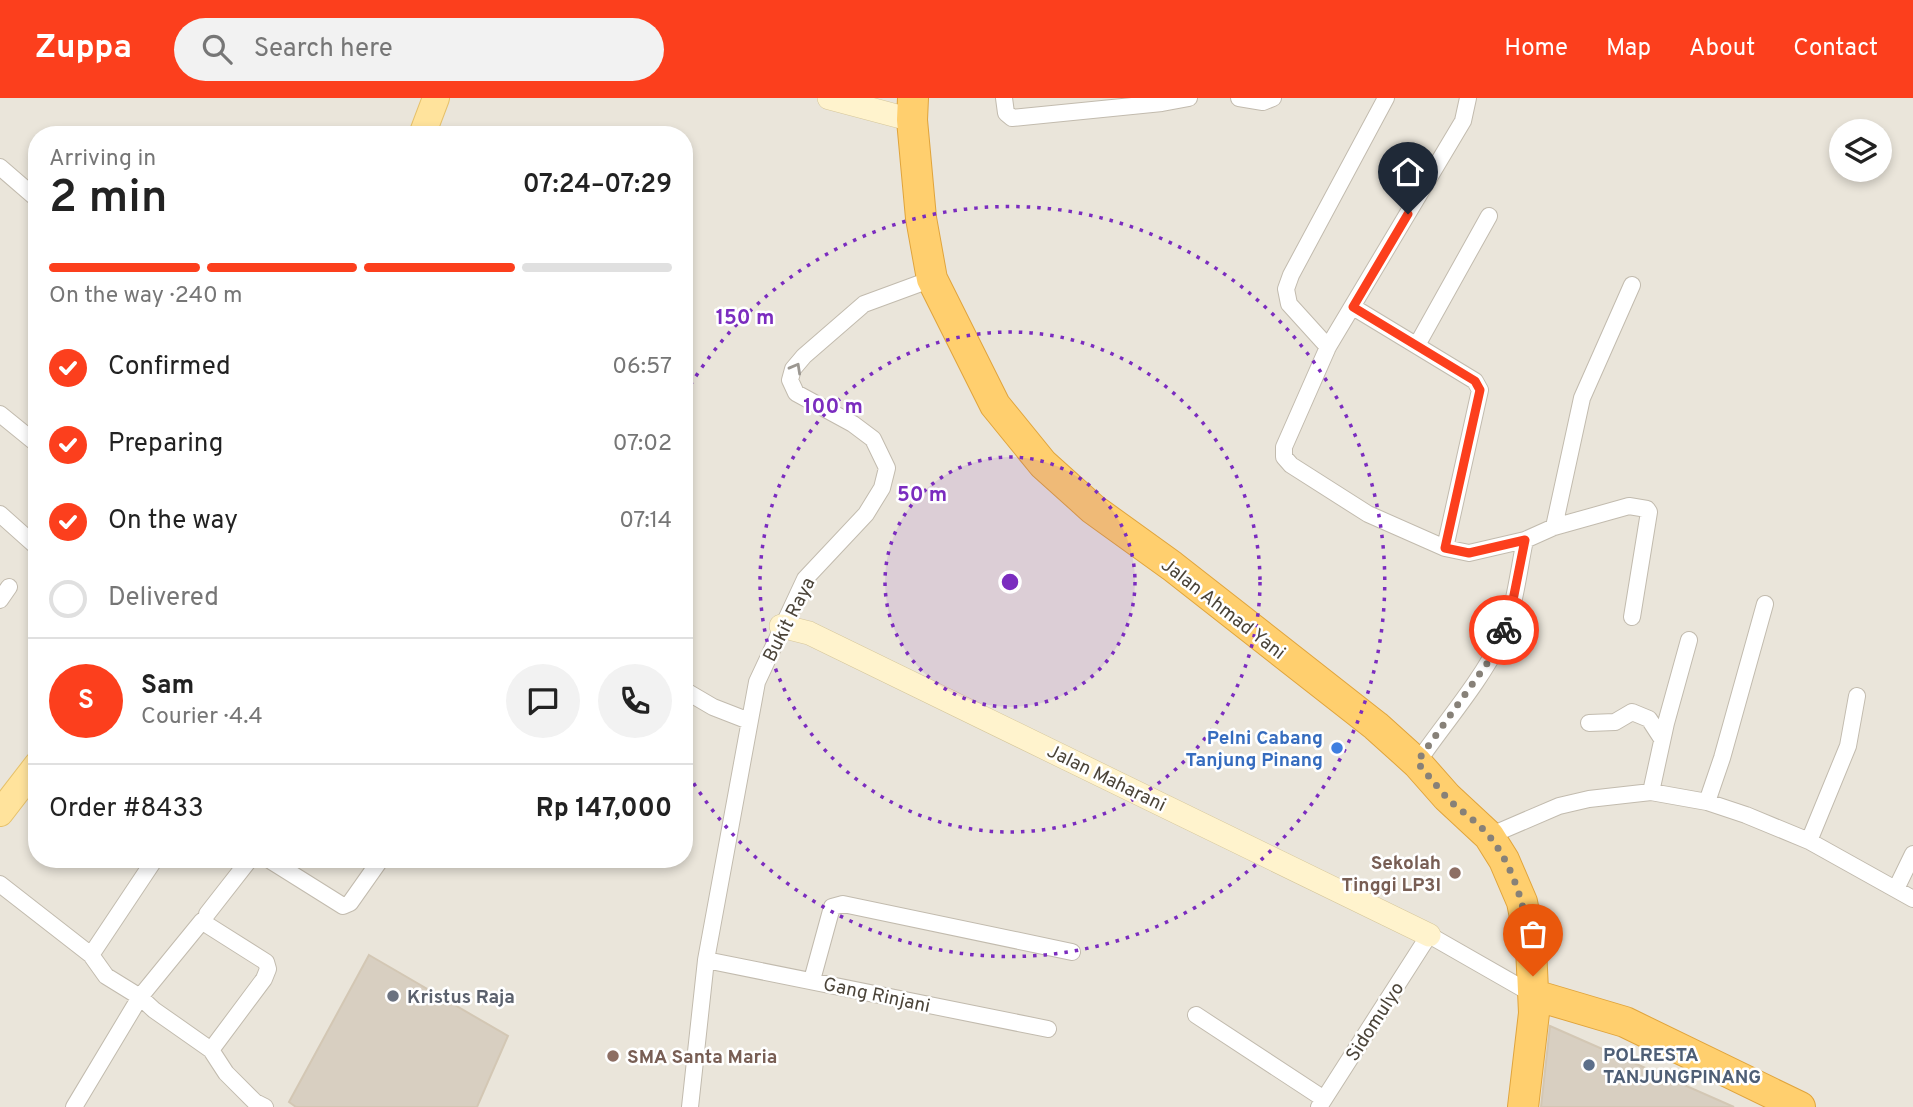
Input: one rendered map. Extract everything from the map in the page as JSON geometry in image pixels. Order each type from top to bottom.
[{"type":"highway","name":"Jalan Ahmad Yani","points":[[912,109],[922,219],[932,279],[995,405],[1043,464],[1093,509],[1194,583],[1376,726],[1417,762],[1447,797],[1489,836],[1504,860],[1522,902],[1531,947],[1534,995],[1523,1107]]},
{"type":"highway","points":[[1534,995],[1625,1022],[1800,1107]]},
{"type":"main road","points":[[425,126],[436,98]]},
{"type":"main road","points":[[0,813],[28,777]]},
{"type":"street","points":[[829,98],[912,109]]},
{"type":"street","points":[[1004,98],[1006,113],[1012,118],[1189,98]]},
{"type":"street","points":[[1239,98],[1263,102],[1273,98]]},
{"type":"street","points":[[1328,347],[1289,304],[1286,289],[1386,98]]},
{"type":"street","points":[[1468,98],[1463,121],[1328,347],[1284,447],[1284,457],[1291,465],[1368,514],[1445,548],[1469,553],[1525,540],[1554,527],[1629,506],[1647,509],[1649,512],[1632,617]]},
{"type":"street","points":[[0,167],[28,191]]},
{"type":"street","points":[[1417,345],[1489,216]]},
{"type":"street","name":"Bukit Raya","points":[[691,1107],[706,960],[757,682],[805,579],[866,514],[882,488],[887,468],[873,439],[853,424],[796,394],[790,380],[793,369],[804,356],[864,304],[932,279]]},
{"type":"street","points":[[1554,527],[1582,398],[1632,285]]},
{"type":"street","points":[[1353,307],[1475,381],[1480,390],[1445,548]]},
{"type":"street","points":[[0,414],[28,437]]},
{"type":"street","points":[[0,514],[28,539]]},
{"type":"street","points":[[1417,762],[1501,640],[1510,615],[1525,540]]},
{"type":"street","points":[[1707,803],[1765,604]]},
{"type":"street","name":"Jalan Maharani","points":[[781,626],[809,633],[1429,935]]},
{"type":"street","points":[[1651,792],[1662,739],[1689,640]]},
{"type":"street","points":[[693,695],[749,722]]},
{"type":"street","points":[[1809,841],[1848,746],[1857,696]]},
{"type":"street","points":[[1589,723],[1615,722],[1632,712],[1649,719],[1662,739]]},
{"type":"street","points":[[1489,836],[1559,806],[1589,799],[1651,792],[1707,803],[1746,815],[1809,841],[1913,899]]},
{"type":"street","points":[[1896,889],[1913,854]]},
{"type":"street","points":[[91,955],[149,868]]},
{"type":"street","points":[[74,1107],[140,998],[206,920],[244,868]]},
{"type":"street","points":[[282,868],[343,906],[350,903],[375,868]]},
{"type":"street","points":[[0,884],[91,955],[106,976],[211,1050],[226,1073],[255,1102],[265,1107]]},
{"type":"street","points":[[812,980],[832,906],[843,904],[1072,952]]},
{"type":"street","points":[[206,920],[266,962],[268,970],[211,1050]]},
{"type":"street","points":[[1429,935],[1534,995]]},
{"type":"street","name":"Sidomulyo","points":[[1322,1103],[1429,935]]},
{"type":"street","name":"Gang Rinjani","points":[[706,960],[1048,1029]]},
{"type":"street","points":[[1196,1015],[1322,1103]]},
{"type":"shaded area","points":[[0,98],[1913,98],[1913,1107],[0,1107]]},
{"type":"building","name":"Kristus Raja","points":[[369,955],[508,1036],[477,1107],[296,1107],[289,1102]]},
{"type":"building","name":"POLRESTA TANJUNGPINANG","points":[[1550,1026],[1734,1107],[1541,1107]]},
{"type":"way so far","points":[[1504,630],[1488,662],[1417,762],[1447,797],[1489,836],[1504,860],[1522,902],[1531,947],[1533,976]]},
{"type":"place","name":"Pelni Cabang Tanjung Pinang","points":[[1337,748]]},
{"type":"place","name":"Sekolah Tinggi LP3I","points":[[1455,873]]},
{"type":"place","name":"Kristus Raja","points":[[393,996]]},
{"type":"place","name":"SMA Santa Maria","points":[[613,1056]]},
{"type":"place","name":"POLRESTA TANJUNGPINANG","points":[[1589,1065]]},
{"type":"route","points":[[1408,214],[1353,307],[1475,381],[1480,390],[1445,548],[1469,553],[1525,540],[1510,615],[1504,630]]}]
